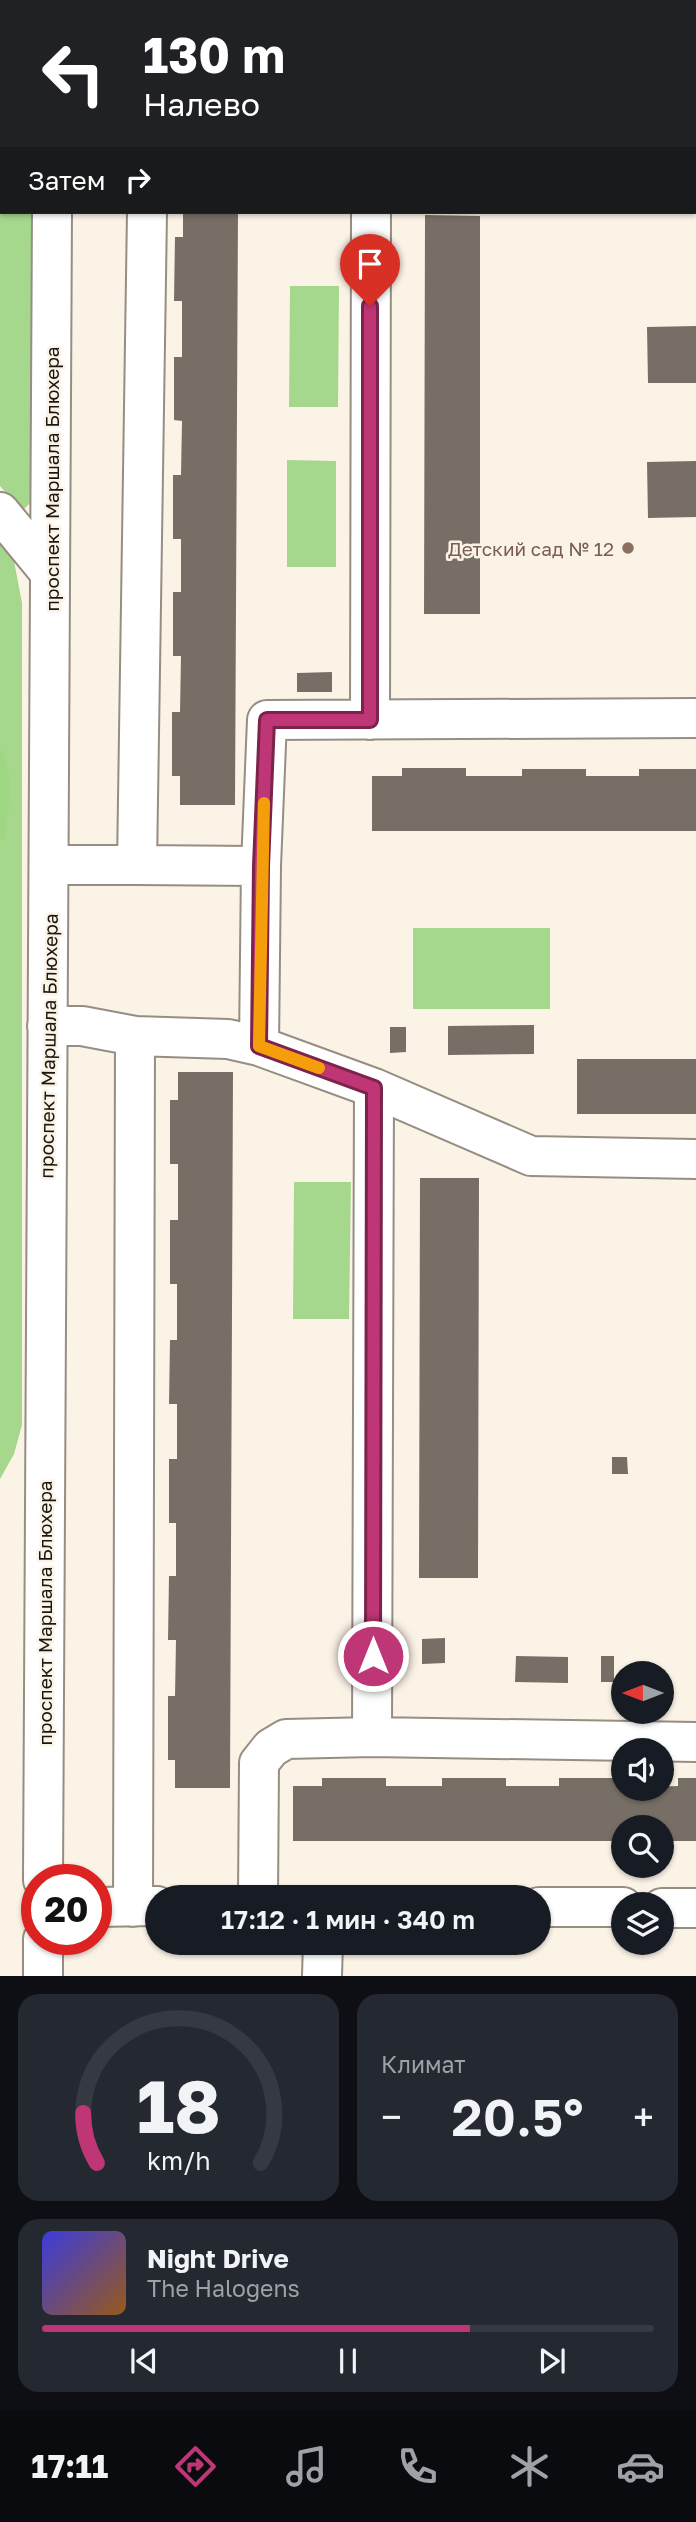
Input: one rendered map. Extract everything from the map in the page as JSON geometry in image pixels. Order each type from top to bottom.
[{"type":"street","name":"проспект Маршала Блюхера","points":[[43,1864],[52,214]]},
{"type":"street","points":[[137,865],[146,214]]},
{"type":"street","points":[[370,720],[371,214]]},
{"type":"street","points":[[0,512],[50,573]]},
{"type":"street","points":[[259,1046],[261,866],[267,720],[696,718]]},
{"type":"street","points":[[50,865],[261,866]]},
{"type":"street","points":[[47,1026],[82,1026],[135,1036],[228,1039],[259,1046],[374,1088],[531,1156],[696,1159]]},
{"type":"street","points":[[129,1907],[135,1036]]},
{"type":"street","points":[[372,1737],[374,1088]]},
{"type":"street","points":[[258,1885],[259,1763],[271,1748],[286,1739],[372,1737],[696,1742]]},
{"type":"street","points":[[551,1907],[611,1908]]},
{"type":"street","points":[[674,1908],[696,1908]]},
{"type":"street","points":[[43,1955],[43,1976]]},
{"type":"street","points":[[322,1976],[323,1955]]},
{"type":"green space","points":[[0,214],[32,214],[31,502],[24,509],[19,508],[0,486]]},
{"type":"green space","points":[[290,286],[339,286],[338,407],[289,407]]},
{"type":"green space","points":[[287,460],[336,461],[336,567],[287,567]]},
{"type":"green space","points":[[0,543],[14,561],[22,603],[22,1425],[14,1454],[0,1479]]},
{"type":"green space","points":[[0,749],[5,757],[9,780],[4,840],[0,840]]},
{"type":"green space","points":[[413,928],[550,928],[550,1009],[413,1009]]},
{"type":"green space","points":[[294,1182],[351,1182],[349,1319],[293,1319]]},
{"type":"building","points":[[183,214],[238,214],[235,805],[180,805],[180,776],[172,776],[172,712],[180,712],[181,656],[173,656],[173,592],[181,592],[181,539],[173,539],[173,475],[181,475],[182,421],[174,420],[174,357],[182,357],[182,301],[174,301],[175,237],[183,237]]},
{"type":"building","points":[[425,215],[480,216],[480,614],[424,614]]},
{"type":"building","points":[[696,326],[696,383],[648,383],[647,327]]},
{"type":"building","points":[[696,461],[696,517],[648,518],[647,462]]},
{"type":"building","points":[[332,672],[332,692],[297,692],[297,673]]},
{"type":"building","points":[[402,768],[466,768],[466,776],[522,776],[522,769],[586,769],[586,776],[639,776],[639,769],[696,769],[696,831],[372,831],[372,776],[402,776]]},
{"type":"building","points":[[534,1025],[534,1054],[448,1055],[448,1026]]},
{"type":"building","points":[[390,1027],[406,1027],[406,1052],[390,1053]]},
{"type":"building","points":[[577,1059],[696,1059],[696,1114],[577,1114]]},
{"type":"building","points":[[178,1072],[233,1072],[230,1788],[175,1788],[175,1760],[168,1760],[168,1696],[175,1696],[176,1640],[168,1640],[169,1576],[176,1576],[176,1523],[169,1523],[169,1459],[177,1459],[177,1404],[169,1404],[170,1340],[177,1340],[177,1284],[170,1284],[170,1220],[178,1220],[178,1164],[170,1164],[170,1100],[178,1100]]},
{"type":"building","points":[[420,1178],[479,1178],[478,1578],[419,1578]]},
{"type":"building","points":[[612,1457],[627,1457],[628,1474],[612,1474]]},
{"type":"building","points":[[445,1638],[445,1663],[422,1664],[422,1639]]},
{"type":"building","points":[[516,1656],[568,1657],[568,1683],[515,1682]]},
{"type":"building","points":[[601,1656],[614,1656],[614,1661],[611,1661],[611,1682],[601,1682]]},
{"type":"building","points":[[322,1778],[386,1778],[386,1786],[442,1786],[442,1778],[506,1778],[506,1786],[559,1786],[559,1778],[611,1778],[611,1801],[674,1801],[674,1786],[678,1786],[678,1778],[696,1778],[696,1841],[674,1841],[674,1815],[611,1815],[611,1841],[293,1841],[293,1786],[322,1786]]},
{"type":"slow traffic","points":[[264,803],[259,1046],[319,1068]]},
{"type":"place","name":"Детский сад № 12","points":[[628,548]]},
{"type":"route","points":[[370,306],[370,720],[267,720],[261,866],[259,1046],[374,1088],[373,1656]]}]
